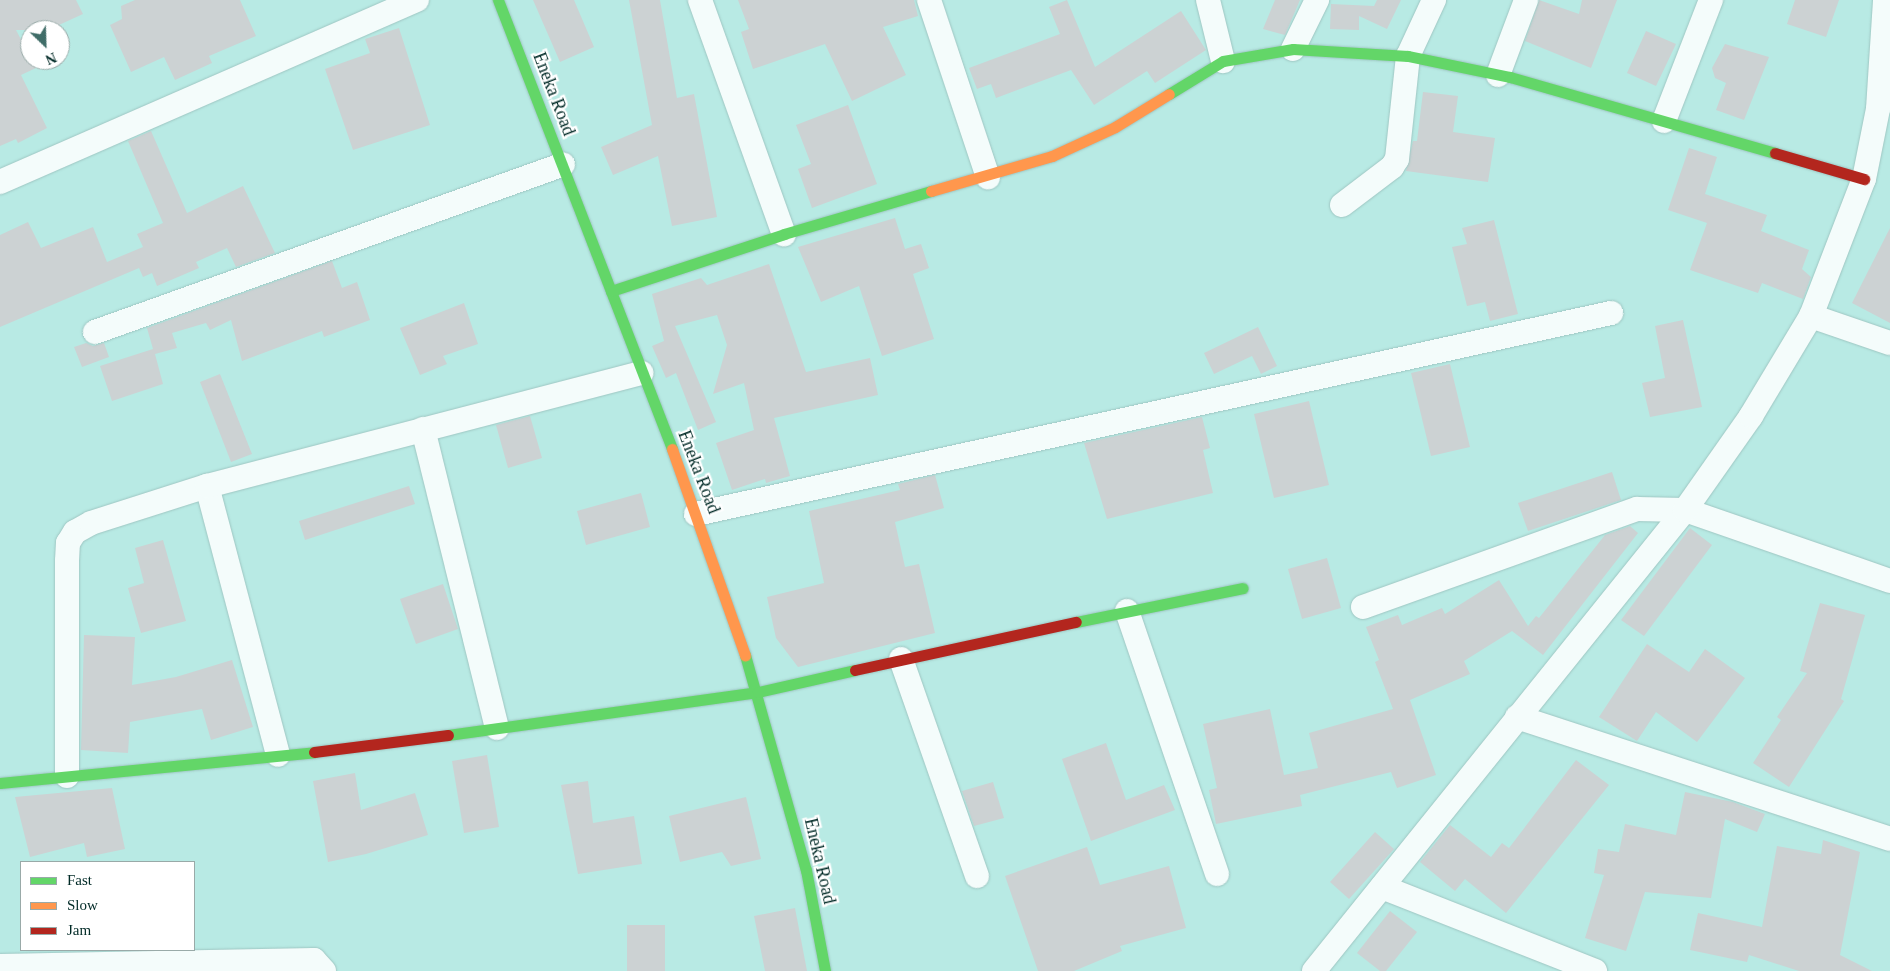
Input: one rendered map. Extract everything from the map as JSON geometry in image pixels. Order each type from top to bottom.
[{"type":"street","points":[[0,182],[417,0]]},
{"type":"street","name":"Eneka Road","points":[[498,0],[563,164],[696,514],[758,692],[806,870],[825,971]]},
{"type":"street","points":[[700,0],[784,234]]},
{"type":"street","points":[[929,0],[988,177]]},
{"type":"street","points":[[1208,0],[1223,62]]},
{"type":"street","points":[[1293,49],[1317,0]]},
{"type":"street","points":[[1342,205],[1392,168],[1397,159],[1408,56],[1434,0]]},
{"type":"street","points":[[1498,75],[1526,0]]},
{"type":"street","points":[[1664,121],[1711,0]]},
{"type":"street","points":[[1314,971],[1517,716],[1685,510],[1751,416],[1810,316],[1864,179],[1884,111],[1885,0]]},
{"type":"street","points":[[611,291],[784,234],[988,177],[1052,156],[1115,127],[1223,62],[1293,49],[1408,56],[1498,75],[1864,179]]},
{"type":"street","points":[[95,332],[563,164]]},
{"type":"street","points":[[696,514],[1611,312]]},
{"type":"street","points":[[1810,316],[1890,343]]},
{"type":"street","points":[[67,776],[68,543],[74,532],[92,523],[206,486],[642,373]]},
{"type":"street","points":[[423,429],[497,728]]},
{"type":"street","points":[[206,486],[278,755]]},
{"type":"street","points":[[1363,607],[1637,509],[1685,510],[1890,581]]},
{"type":"street","points":[[0,783],[278,755],[497,728],[758,692],[1127,611],[1243,588]]},
{"type":"street","points":[[1127,611],[1217,874]]},
{"type":"street","points":[[901,660],[977,876]]},
{"type":"street","points":[[1517,716],[1890,838]]},
{"type":"street","points":[[1382,887],[1595,971]]},
{"type":"street","points":[[0,966],[314,960],[324,971]]},
{"type":"building","points":[[0,0],[76,0],[83,14],[70,20],[20,20],[20,30],[16,30],[20,38],[20,70],[32,70],[21,75],[47,128],[18,143],[16,139],[0,146]]},
{"type":"building","points":[[135,0],[240,0],[256,36],[209,56],[212,63],[175,80],[164,57],[131,72],[110,25],[122,19],[121,6]]},
{"type":"building","points":[[533,0],[574,0],[594,47],[560,62]]},
{"type":"building","points":[[629,0],[660,0],[677,98],[694,94],[717,217],[672,226],[658,156],[613,175],[601,147],[652,125]]},
{"type":"building","points":[[738,0],[914,0],[918,16],[883,27],[906,75],[852,101],[825,44],[753,69],[741,32],[749,29]]},
{"type":"building","points":[[1067,0],[1095,67],[1181,11],[1206,50],[1155,83],[1147,71],[1094,105],[1071,70],[996,98],[991,84],[977,89],[969,68],[1060,34],[1049,7]]},
{"type":"building","points":[[1275,0],[1300,0],[1285,35],[1263,29]]},
{"type":"building","points":[[1377,0],[1401,0],[1387,29],[1359,16],[1359,30],[1330,29],[1331,4],[1374,6]]},
{"type":"building","points":[[1539,0],[1579,14],[1582,0],[1617,0],[1591,68],[1525,41]]},
{"type":"building","points":[[1795,0],[1839,0],[1826,37],[1787,24]]},
{"type":"building","points":[[399,28],[430,125],[353,150],[325,69],[370,53],[365,39]]},
{"type":"building","points":[[1646,31],[1676,44],[1656,86],[1627,73]]},
{"type":"building","points":[[1725,44],[1769,57],[1744,120],[1716,110],[1726,83],[1715,78],[1712,68]]},
{"type":"building","points":[[1423,92],[1458,96],[1453,132],[1495,138],[1488,182],[1406,171],[1413,141],[1417,141]]},
{"type":"building","points":[[848,105],[877,184],[812,208],[798,169],[811,164],[796,125]]},
{"type":"building","points":[[151,131],[187,213],[243,186],[275,253],[236,267],[227,248],[196,262],[199,268],[157,286],[152,273],[143,277],[139,268],[0,327],[0,235],[28,222],[41,248],[93,227],[107,262],[143,247],[137,234],[163,223],[128,141]]},
{"type":"building","points":[[1689,148],[1717,157],[1705,194],[1767,215],[1761,231],[1809,250],[1802,269],[1811,277],[1803,299],[1762,283],[1758,293],[1690,270],[1707,223],[1668,210]]},
{"type":"building","points":[[895,218],[905,249],[921,244],[929,268],[913,274],[934,339],[882,356],[859,286],[821,302],[798,247]]},
{"type":"building","points":[[1494,220],[1518,314],[1490,321],[1485,302],[1467,306],[1452,247],[1467,244],[1462,228]]},
{"type":"building","points":[[1890,228],[1890,323],[1852,303]]},
{"type":"building","points":[[332,261],[342,288],[357,282],[370,320],[324,337],[322,331],[242,361],[231,320],[210,330],[206,323],[172,333],[177,348],[155,354],[163,384],[112,401],[100,366],[153,349],[147,328]]},
{"type":"building","points":[[769,264],[806,372],[870,358],[878,395],[774,418],[790,476],[766,483],[765,479],[732,490],[716,443],[754,430],[744,383],[713,394],[727,345],[717,315],[675,326],[716,422],[698,430],[676,373],[666,378],[652,346],[664,341],[652,294],[701,278],[707,285]]},
{"type":"building","points":[[464,303],[478,344],[443,356],[447,364],[420,375],[400,328]]},
{"type":"building","points":[[1683,320],[1702,407],[1650,417],[1642,383],[1665,378],[1655,326]]},
{"type":"building","points":[[1258,327],[1277,366],[1261,374],[1252,356],[1214,374],[1204,353]]},
{"type":"building","points":[[86,343],[93,346],[104,343],[109,357],[82,367],[74,347]]},
{"type":"building","points":[[1450,364],[1470,447],[1431,456],[1411,373]]},
{"type":"building","points":[[220,374],[252,454],[231,462],[200,382]]},
{"type":"building","points":[[1309,401],[1329,485],[1274,498],[1254,414]]},
{"type":"building","points":[[530,416],[542,458],[508,468],[496,425]]},
{"type":"building","points":[[1202,417],[1210,448],[1203,450],[1213,493],[1107,519],[1084,443]]},
{"type":"building","points":[[1612,472],[1621,500],[1528,531],[1518,503]]},
{"type":"building","points":[[935,475],[944,508],[895,522],[905,567],[919,564],[935,633],[798,667],[776,638],[767,597],[824,583],[809,511],[900,490],[898,484]]},
{"type":"building","points":[[409,486],[415,504],[305,540],[299,521]]},
{"type":"building","points":[[641,493],[650,527],[586,545],[577,511]]},
{"type":"building","points":[[1630,526],[1638,533],[1543,655],[1512,631],[1464,661],[1470,674],[1410,700],[1436,775],[1397,788],[1391,772],[1300,795],[1302,806],[1216,824],[1209,790],[1217,788],[1203,724],[1270,709],[1284,775],[1318,768],[1309,733],[1393,709],[1375,662],[1379,660],[1366,627],[1398,615],[1402,625],[1442,608],[1445,614],[1499,580],[1528,626],[1536,616],[1539,618],[1605,535]]},
{"type":"building","points":[[1690,528],[1712,545],[1644,636],[1621,620]]},
{"type":"building","points":[[163,540],[186,621],[141,633],[128,588],[144,583],[135,548]]},
{"type":"building","points":[[1327,558],[1341,608],[1302,619],[1288,569]]},
{"type":"building","points":[[443,584],[458,629],[416,644],[400,599]]},
{"type":"building","points":[[1820,603],[1865,615],[1841,699],[1844,701],[1789,787],[1753,763],[1781,720],[1777,717],[1807,673],[1800,671]]},
{"type":"building","points":[[84,635],[135,637],[132,685],[176,677],[232,660],[253,727],[211,740],[202,709],[130,722],[128,753],[81,750]]},
{"type":"building","points":[[1647,644],[1689,672],[1705,649],[1745,678],[1697,742],[1656,712],[1637,741],[1599,717]]},
{"type":"building","points":[[1106,743],[1126,800],[1164,785],[1175,810],[1091,841],[1062,759]]},
{"type":"building","points":[[487,755],[499,827],[464,833],[452,761]]},
{"type":"building","points":[[1576,760],[1609,785],[1506,913],[1465,879],[1455,891],[1420,862],[1450,825],[1491,857],[1502,843],[1509,848]]},
{"type":"building","points":[[355,773],[361,810],[415,793],[428,835],[366,854],[328,862],[313,781]]},
{"type":"building","points":[[588,781],[593,823],[634,816],[642,864],[578,874],[561,785]]},
{"type":"building","points":[[993,782],[1004,818],[974,826],[962,791]]},
{"type":"building","points":[[112,788],[125,849],[87,857],[84,843],[30,857],[15,797]]},
{"type":"building","points":[[1685,792],[1733,802],[1765,814],[1757,832],[1725,819],[1711,898],[1645,892],[1626,951],[1585,938],[1604,875],[1594,873],[1598,849],[1619,852],[1625,824],[1676,835]]},
{"type":"building","points":[[746,797],[761,859],[731,866],[722,852],[680,862],[669,816]]},
{"type":"building","points":[[1375,832],[1394,849],[1349,899],[1330,882]]},
{"type":"building","points":[[1823,840],[1860,852],[1840,955],[1872,971],[1799,971],[1749,955],[1747,962],[1690,950],[1698,913],[1762,927],[1777,846],[1821,854]]},
{"type":"building","points":[[1087,847],[1100,885],[1169,866],[1186,928],[1120,946],[1122,951],[1074,971],[1038,971],[1005,876]]},
{"type":"building","points":[[795,908],[807,971],[765,971],[754,916]]},
{"type":"building","points":[[1390,911],[1417,932],[1386,971],[1380,971],[1357,953]]},
{"type":"building","points":[[627,925],[665,925],[665,971],[627,971]]},
{"type":"traffic: fast","points":[[498,0],[672,449]]},
{"type":"traffic: fast","points":[[1169,94],[1223,61],[1293,49],[1408,56],[1510,77],[1775,153]]},
{"type":"traffic: fast","points":[[611,291],[784,234],[931,191]]},
{"type":"traffic: fast","points":[[1076,622],[1243,588]]},
{"type":"traffic: fast","points":[[745,655],[806,870],[825,971]]},
{"type":"traffic: fast","points":[[448,735],[758,692],[855,670]]},
{"type":"traffic: fast","points":[[0,783],[314,752]]},
{"type":"traffic: slow","points":[[931,191],[1052,156],[1115,127],[1169,94]]},
{"type":"traffic: slow","points":[[672,449],[745,655]]},
{"type":"traffic: jam","points":[[1775,153],[1864,179]]},
{"type":"traffic: jam","points":[[855,670],[1076,622]]},
{"type":"traffic: jam","points":[[314,752],[448,735]]}]
